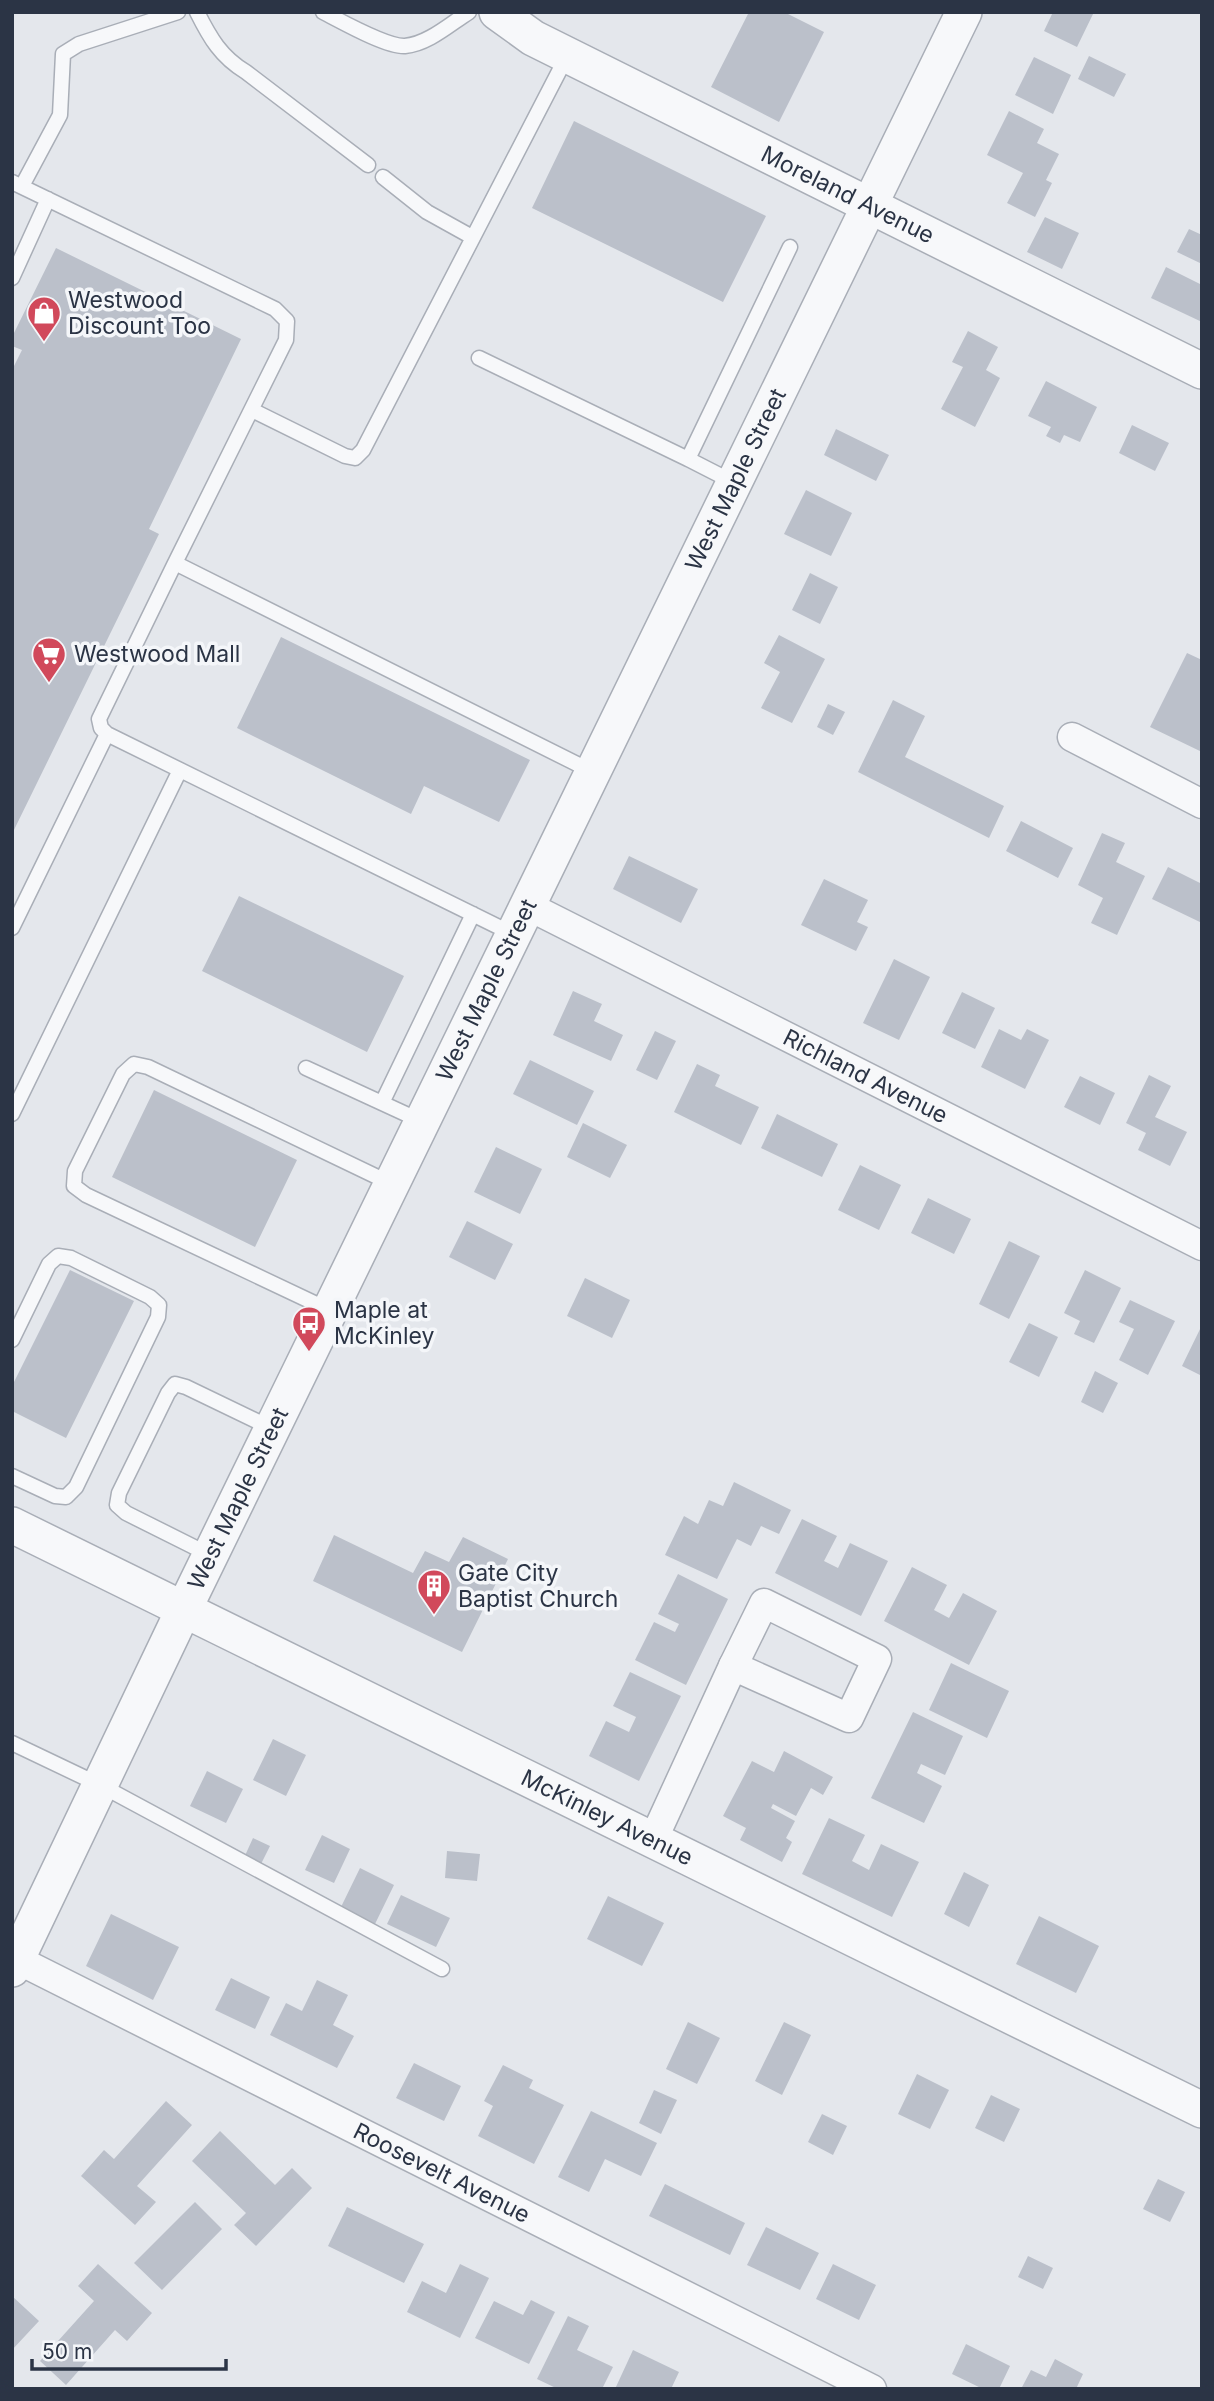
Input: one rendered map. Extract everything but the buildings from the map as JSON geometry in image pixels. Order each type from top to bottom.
[{"type":"street","name":"Moreland Avenue","points":[[497,12],[533,38],[1202,371]]},
{"type":"street","name":"West Maple Street","points":[[14,1962],[964,12]]},
{"type":"street","points":[[1072,737],[1202,804]]},
{"type":"street","name":"Richland Avenue","points":[[521,920],[1202,1246]]},
{"type":"street","name":"McKinley Avenue","points":[[12,1525],[1202,2110]]},
{"type":"street","points":[[653,1840],[733,1666],[764,1603],[877,1658],[849,1718],[733,1666]]},
{"type":"street","name":"Roosevelt Avenue","points":[[14,1962],[872,2389]]},
{"type":"lane","points":[[178,12],[79,44],[63,54],[60,116],[17,184],[275,309],[287,321],[286,340],[99,719],[101,728],[107,734],[473,914],[521,920]]},
{"type":"lane","points":[[197,12],[215,46],[230,63],[246,72],[368,165]]},
{"type":"lane","points":[[323,12],[377,38],[403,46],[425,40],[469,12]]},
{"type":"lane","points":[[252,410],[345,456],[355,458],[363,450],[568,55]]},
{"type":"lane","points":[[383,177],[427,212],[472,237]]},
{"type":"lane","points":[[12,278],[48,200]]},
{"type":"lane","points":[[688,459],[790,247]]},
{"type":"lane","points":[[479,358],[735,482]]},
{"type":"lane","points":[[175,563],[594,772]]},
{"type":"lane","points":[[12,929],[107,734]]},
{"type":"lane","points":[[12,1114],[180,770]]},
{"type":"lane","points":[[382,1103],[473,914]]},
{"type":"lane","points":[[330,1310],[86,1195],[74,1186],[75,1171],[123,1074],[134,1064],[148,1067],[392,1184]]},
{"type":"lane","points":[[306,1068],[422,1122]]},
{"type":"lane","points":[[12,1340],[49,1264],[58,1256],[71,1258],[150,1297],[159,1305],[158,1317],[76,1487],[66,1497],[55,1496],[14,1480]]},
{"type":"lane","points":[[210,1555],[126,1513],[117,1505],[119,1493],[168,1393],[175,1384],[272,1428]]},
{"type":"lane","points":[[12,1743],[100,1785],[442,1969]]},
{"type":"place","name":"Westwood Discount Too","points":[[44,343]]},
{"type":"place","name":"Westwood Mall","points":[[49,684]]},
{"type":"place","name":"Maple at McKinley","points":[[309,1353]]},
{"type":"place","name":"Gate City Baptist Church","points":[[434,1616]]}]
